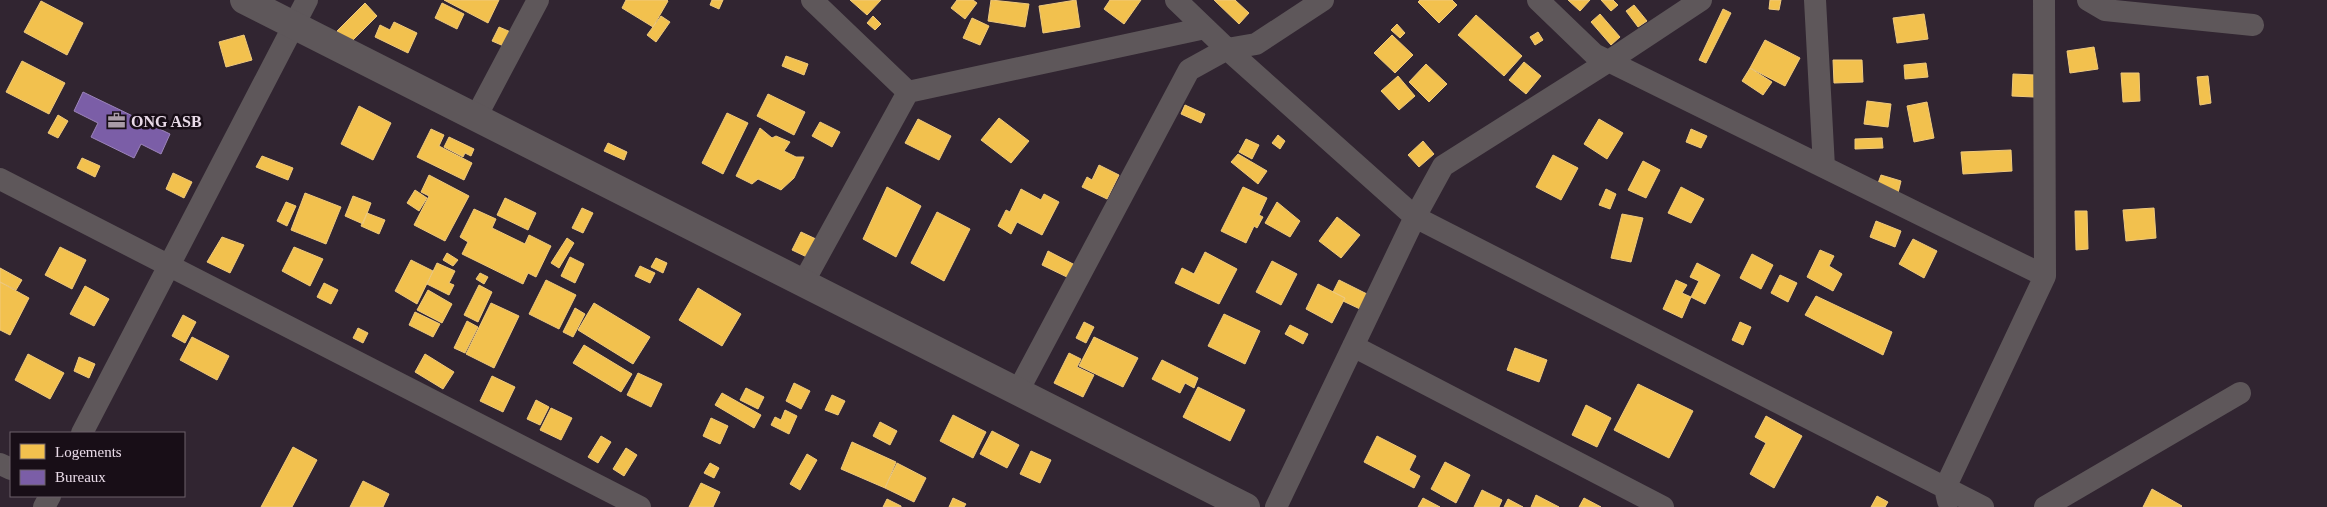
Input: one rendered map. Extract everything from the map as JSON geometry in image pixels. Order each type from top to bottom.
[{"type":"street","points":[[244,0],[1246,507]]},
{"type":"street","points":[[83,432],[307,0]]},
{"type":"street","points":[[476,117],[538,0]]},
{"type":"street","points":[[812,0],[908,92]]},
{"type":"street","points":[[1176,0],[1415,217],[1948,498],[1983,507]]},
{"type":"street","points":[[1018,391],[1190,70],[1228,49],[1256,44],[1324,0]]},
{"type":"street","points":[[1538,0],[1594,54],[2045,276]]},
{"type":"street","points":[[1276,507],[1415,217],[1443,166],[1609,61],[1701,0]]},
{"type":"street","points":[[1815,0],[1824,167]]},
{"type":"street","points":[[1948,498],[2045,276],[2044,0]]},
{"type":"street","points":[[2088,0],[2106,10],[2254,25]]},
{"type":"street","points":[[803,282],[908,92],[1205,28]]},
{"type":"street","points":[[0,179],[640,507]]},
{"type":"street","points":[[1353,346],[1663,507]]},
{"type":"street","points":[[2045,507],[2240,393]]},
{"type":"building: Logements","points":[[444,0],[499,0],[488,23]]},
{"type":"building: Logements","points":[[626,0],[668,1],[653,27],[622,8]]},
{"type":"building: Logements","points":[[712,0],[723,0],[719,9],[710,5]]},
{"type":"building: Logements","points":[[850,0],[881,0],[867,15]]},
{"type":"building: Logements","points":[[957,0],[973,0],[977,3],[965,19],[951,8]]},
{"type":"building: Logements","points":[[991,0],[1029,4],[1025,27],[988,21]]},
{"type":"building: Logements","points":[[1076,0],[1080,27],[1043,33],[1039,6]]},
{"type":"building: Logements","points":[[1110,0],[1141,0],[1124,24],[1104,9]]},
{"type":"building: Logements","points":[[1214,0],[1235,0],[1249,13],[1239,24]]},
{"type":"building: Logements","points":[[1420,0],[1452,0],[1457,5],[1439,23],[1418,2]]},
{"type":"building: Logements","points":[[1568,0],[1590,0],[1580,11]]},
{"type":"building: Logements","points":[[1601,0],[1613,0],[1618,5],[1611,11]]},
{"type":"building: Logements","points":[[1770,0],[1781,0],[1779,10],[1769,9]]},
{"type":"building: Logements","points":[[41,1],[83,23],[67,55],[24,32]]},
{"type":"building: Logements","points":[[365,3],[377,16],[349,44],[337,31]]},
{"type":"building: Logements","points":[[442,3],[464,14],[457,29],[435,18]]},
{"type":"building: Logements","points":[[1634,5],[1647,21],[1638,27],[1626,11]]},
{"type":"building: Logements","points":[[1723,9],[1731,13],[1706,63],[1699,60]]},
{"type":"building: Logements","points":[[1600,14],[1620,37],[1611,45],[1591,22]]},
{"type":"building: Logements","points":[[1924,14],[1928,39],[1897,43],[1893,18]]},
{"type":"building: Logements","points":[[1476,15],[1522,56],[1504,76],[1458,35]]},
{"type":"building: Logements","points":[[661,16],[670,22],[656,42],[647,35]]},
{"type":"building: Logements","points":[[873,16],[881,24],[875,30],[867,23]]},
{"type":"building: Logements","points":[[972,18],[989,26],[980,45],[963,38]]},
{"type":"building: Logements","points":[[394,22],[417,33],[408,53],[375,37],[380,25],[390,30]]},
{"type":"building: Logements","points":[[1397,24],[1405,33],[1400,38],[1391,30]]},
{"type":"building: Logements","points":[[499,27],[513,33],[506,47],[492,41]]},
{"type":"building: Logements","points":[[1538,32],[1543,40],[1535,45],[1530,37]]},
{"type":"building: Logements","points":[[244,35],[252,60],[226,67],[219,42]]},
{"type":"building: Logements","points":[[1392,35],[1413,55],[1395,73],[1374,53]]},
{"type":"building: Logements","points":[[1765,40],[1800,58],[1785,86],[1750,68]]},
{"type":"building: Logements","points":[[2094,47],[2098,69],[2070,73],[2067,51]]},
{"type":"building: Logements","points":[[786,56],[808,64],[804,75],[782,66]]},
{"type":"building: Logements","points":[[1833,60],[1862,60],[1863,82],[1834,83]]},
{"type":"building: Logements","points":[[22,61],[65,83],[49,114],[6,92]]},
{"type":"building: Logements","points":[[1524,62],[1541,76],[1526,94],[1509,80]]},
{"type":"building: Logements","points":[[1926,63],[1928,77],[1905,79],[1904,65]]},
{"type":"building: Logements","points":[[1426,64],[1447,84],[1429,102],[1409,82]]},
{"type":"building: Logements","points":[[1750,68],[1772,82],[1763,95],[1742,81]]},
{"type":"building: Logements","points":[[2121,73],[2139,73],[2140,101],[2123,102]]},
{"type":"building: Logements","points":[[2013,74],[2035,75],[2034,97],[2012,96]]},
{"type":"building: Logements","points":[[1398,76],[1415,96],[1399,110],[1381,91]]},
{"type":"building: Logements","points":[[2208,76],[2211,103],[2200,105],[2197,77]]},
{"type":"building: Logements","points":[[768,94],[805,112],[794,135],[757,116]]},
{"type":"building: Logements","points":[[1867,101],[1891,104],[1888,127],[1864,124]]},
{"type":"building: Logements","points":[[1927,102],[1934,138],[1914,142],[1907,106]]},
{"type":"building: Logements","points":[[1185,105],[1205,114],[1201,123],[1181,114]]},
{"type":"building: Logements","points":[[359,106],[391,123],[373,160],[341,144]]},
{"type":"building: Logements","points":[[727,113],[748,123],[723,174],[702,163]]},
{"type":"building: Logements","points":[[58,115],[68,121],[58,138],[48,133]]},
{"type":"building: Logements","points":[[999,118],[1029,141],[1011,163],[981,140]]},
{"type":"building: Logements","points":[[918,119],[951,136],[939,160],[905,143]]},
{"type":"building: Logements","points":[[1599,119],[1623,133],[1607,159],[1584,144]]},
{"type":"building: Logements","points":[[820,122],[840,132],[832,147],[812,136]]},
{"type":"building: Logements","points":[[760,128],[772,138],[776,136],[790,142],[784,151],[796,157],[804,157],[794,178],[781,190],[758,179],[752,184],[736,176]]},
{"type":"building: Logements","points":[[431,129],[444,135],[439,146],[472,163],[464,180],[417,157]]},
{"type":"building: Logements","points":[[1691,129],[1707,136],[1701,148],[1686,142]]},
{"type":"building: Logements","points":[[1278,135],[1285,141],[1280,149],[1272,143]]},
{"type":"building: Logements","points":[[449,137],[474,149],[471,156],[465,153],[463,157],[444,147]]},
{"type":"building: Logements","points":[[1882,138],[1883,148],[1855,149],[1855,139]]},
{"type":"building: Logements","points":[[1246,139],[1259,145],[1252,159],[1239,152]]},
{"type":"building: Logements","points":[[1423,141],[1434,154],[1419,167],[1408,155]]},
{"type":"building: Logements","points":[[608,143],[627,152],[624,160],[604,151]]},
{"type":"building: Logements","points":[[2011,150],[2012,171],[1963,174],[1961,152]]},
{"type":"building: Logements","points":[[1238,154],[1267,171],[1258,184],[1231,162]]},
{"type":"building: Logements","points":[[1553,155],[1578,168],[1561,200],[1536,187]]},
{"type":"building: Logements","points":[[262,156],[293,168],[288,180],[256,167]]},
{"type":"building: Logements","points":[[82,158],[100,166],[95,177],[77,168]]},
{"type":"building: Logements","points":[[1643,161],[1660,170],[1646,198],[1628,190]]},
{"type":"building: Logements","points":[[1099,165],[1119,175],[1107,199],[1082,187],[1087,177],[1092,180]]},
{"type":"building: Logements","points":[[173,173],[192,182],[184,198],[166,189]]},
{"type":"building: Logements","points":[[429,175],[469,196],[445,241],[414,225],[429,196],[421,192]]},
{"type":"building: Logements","points":[[1881,175],[1901,181],[1898,193],[1877,186]]},
{"type":"building: Logements","points":[[887,187],[921,206],[896,257],[863,239]]},
{"type":"building: Logements","points":[[1243,187],[1267,198],[1259,215],[1263,217],[1257,228],[1254,226],[1246,243],[1221,231]]},
{"type":"building: Logements","points":[[1681,187],[1704,199],[1691,223],[1668,213]]},
{"type":"building: Logements","points":[[1021,189],[1041,200],[1044,194],[1059,202],[1042,235],[1017,222],[1011,234],[998,226],[1006,210],[1010,212]]},
{"type":"building: Logements","points":[[1606,189],[1616,194],[1610,209],[1599,205]]},
{"type":"building: Logements","points":[[415,190],[427,198],[419,211],[407,203]]},
{"type":"building: Logements","points":[[305,193],[341,207],[326,244],[291,230]]},
{"type":"building: Logements","points":[[353,196],[371,203],[363,224],[345,216]]},
{"type":"building: Logements","points":[[505,198],[536,213],[528,230],[497,215]]},
{"type":"building: Logements","points":[[286,202],[296,206],[287,226],[277,221]]},
{"type":"building: Logements","points":[[1277,202],[1300,221],[1290,237],[1265,223]]},
{"type":"building: Logements","points":[[582,208],[593,213],[583,233],[572,228]]},
{"type":"building: Logements","points":[[2154,208],[2156,238],[2126,241],[2123,210]]},
{"type":"building: Logements","points":[[474,209],[496,219],[492,228],[525,244],[529,235],[551,246],[536,277],[528,273],[523,284],[462,254],[468,242],[460,237]]},
{"type":"building: Logements","points":[[2075,211],[2087,211],[2088,249],[2076,250]]},
{"type":"building: Logements","points":[[937,212],[970,229],[944,281],[911,263]]},
{"type":"building: Logements","points":[[367,213],[385,220],[379,234],[361,226]]},
{"type":"building: Logements","points":[[1622,214],[1643,218],[1631,262],[1611,258]]},
{"type":"building: Logements","points":[[1337,217],[1360,235],[1341,258],[1319,241]]},
{"type":"building: Logements","points":[[1876,221],[1901,231],[1895,247],[1870,237]]},
{"type":"building: Logements","points":[[801,232],[818,240],[809,258],[792,250]]},
{"type":"building: Logements","points":[[222,237],[244,245],[230,273],[207,262]]},
{"type":"building: Logements","points":[[567,238],[574,243],[559,268],[551,263]]},
{"type":"building: Logements","points":[[1913,239],[1937,251],[1924,278],[1899,264]]},
{"type":"building: Logements","points":[[60,247],[86,260],[72,289],[45,275]]},
{"type":"building: Logements","points":[[294,247],[323,259],[310,286],[282,271]]},
{"type":"building: Logements","points":[[1820,250],[1834,256],[1829,266],[1842,274],[1833,291],[1807,277]]},
{"type":"building: Logements","points":[[1048,251],[1075,265],[1069,278],[1042,265]]},
{"type":"building: Logements","points":[[1205,252],[1237,269],[1219,304],[1175,283],[1182,268],[1194,274]]},
{"type":"building: Logements","points":[[447,253],[458,260],[453,266],[443,260]]},
{"type":"building: Logements","points":[[1752,254],[1773,265],[1761,289],[1740,278]]},
{"type":"building: Logements","points":[[570,257],[584,264],[575,283],[561,276]]},
{"type":"building: Logements","points":[[656,258],[667,263],[663,273],[651,267]]},
{"type":"building: Logements","points":[[411,260],[433,271],[417,304],[395,291]]},
{"type":"building: Logements","points":[[1272,261],[1297,274],[1281,305],[1256,292]]},
{"type":"building: Logements","points":[[437,263],[455,271],[449,283],[454,285],[449,295],[427,284]]},
{"type":"building: Logements","points":[[1697,263],[1720,275],[1705,304],[1691,297],[1699,281],[1690,277]]},
{"type":"building: Logements","points":[[640,266],[655,273],[650,283],[635,276]]},
{"type":"building: Logements","points":[[0,268],[22,280],[16,290],[0,282]]},
{"type":"building: Logements","points":[[480,273],[488,277],[484,284],[476,279]]},
{"type":"building: Logements","points":[[1780,275],[1797,283],[1788,302],[1771,293]]},
{"type":"building: Logements","points":[[546,280],[576,295],[559,329],[529,314]]},
{"type":"building: Logements","points":[[1339,280],[1367,294],[1360,309],[1343,301],[1345,298],[1333,292]]},
{"type":"building: Logements","points":[[1676,280],[1687,285],[1682,293],[1691,297],[1682,318],[1663,309]]},
{"type":"building: Logements","points":[[0,282],[29,298],[10,335],[0,330]]},
{"type":"building: Logements","points":[[324,283],[338,290],[331,304],[317,297]]},
{"type":"building: Logements","points":[[1318,284],[1345,298],[1332,323],[1306,309]]},
{"type":"building: Logements","points":[[479,285],[492,292],[478,322],[464,315]]},
{"type":"building: Logements","points":[[85,286],[109,299],[94,326],[70,314]]},
{"type":"building: Logements","points":[[698,288],[741,314],[722,346],[679,320]]},
{"type":"building: Logements","points":[[428,290],[452,304],[442,323],[417,310]]},
{"type":"building: Logements","points":[[1816,296],[1892,332],[1883,355],[1805,315]]},
{"type":"building: Logements","points":[[491,303],[519,316],[494,368],[466,354]]},
{"type":"building: Logements","points":[[594,303],[650,337],[633,364],[578,330]]},
{"type":"building: Logements","points":[[575,308],[585,314],[573,337],[563,332]]},
{"type":"building: Logements","points":[[415,312],[440,324],[433,337],[409,325]]},
{"type":"building: Logements","points":[[1224,314],[1260,331],[1245,364],[1208,346]]},
{"type":"building: Logements","points":[[183,315],[196,322],[185,343],[172,336]]},
{"type":"building: Logements","points":[[467,321],[478,327],[465,353],[454,348]]},
{"type":"building: Logements","points":[[1084,322],[1094,327],[1086,343],[1076,338]]},
{"type":"building: Logements","points":[[1740,322],[1751,327],[1743,345],[1732,340]]},
{"type":"building: Logements","points":[[1290,325],[1308,334],[1303,344],[1285,334]]},
{"type":"building: Logements","points":[[358,328],[368,333],[363,343],[353,338]]},
{"type":"building: Logements","points":[[192,337],[229,356],[217,380],[180,360]]},
{"type":"building: Logements","points":[[1094,337],[1138,358],[1123,387],[1079,366]]},
{"type":"building: Logements","points":[[584,345],[632,374],[621,392],[573,363]]},
{"type":"building: Logements","points":[[1515,348],[1547,360],[1539,382],[1507,370]]},
{"type":"building: Logements","points":[[1069,353],[1081,359],[1077,367],[1094,375],[1083,397],[1054,383]]},
{"type":"building: Logements","points":[[28,354],[64,373],[50,399],[15,380]]},
{"type":"building: Logements","points":[[425,354],[454,372],[443,389],[415,372]]},
{"type":"building: Logements","points":[[79,357],[95,364],[89,378],[74,371]]},
{"type":"building: Logements","points":[[1162,360],[1198,378],[1194,388],[1185,383],[1180,393],[1152,379]]},
{"type":"building: Logements","points":[[638,373],[662,384],[651,407],[627,395]]},
{"type":"building: Logements","points":[[492,376],[515,387],[503,412],[480,401]]},
{"type":"building: Logements","points":[[794,383],[810,391],[801,409],[786,401]]},
{"type":"building: Logements","points":[[1638,384],[1693,411],[1669,458],[1614,430]]},
{"type":"building: Logements","points":[[1198,387],[1245,410],[1230,441],[1183,417]]},
{"type":"building: Logements","points":[[746,388],[764,397],[758,409],[740,400]]},
{"type":"building: Logements","points":[[722,393],[761,415],[754,428],[715,405]]},
{"type":"building: Logements","points":[[832,395],[845,401],[838,415],[825,410]]},
{"type":"building: Logements","points":[[536,400],[549,407],[540,425],[527,419]]},
{"type":"building: Logements","points":[[1586,405],[1611,418],[1597,447],[1572,435]]},
{"type":"building: Logements","points":[[551,408],[572,418],[561,440],[540,430]]},
{"type":"building: Logements","points":[[785,410],[797,416],[789,434],[771,425],[775,417],[781,420]]},
{"type":"building: Logements","points":[[953,415],[986,432],[973,458],[940,441]]},
{"type":"building: Logements","points":[[1766,416],[1802,436],[1774,488],[1750,474],[1766,443],[1755,437]]},
{"type":"building: Logements","points":[[711,418],[728,426],[720,444],[703,436]]},
{"type":"building: Logements","points":[[880,422],[897,431],[890,445],[873,436]]},
{"type":"building: Logements","points":[[992,431],[1019,445],[1007,468],[980,454]]},
{"type":"building: Logements","points":[[601,436],[611,442],[598,463],[588,457]]},
{"type":"building: Logements","points":[[1377,436],[1416,456],[1409,470],[1420,476],[1414,488],[1364,462]]},
{"type":"building: Logements","points":[[852,442],[896,462],[885,488],[841,469]]},
{"type":"building: Logements","points":[[293,447],[317,460],[292,507],[261,507]]},
{"type":"building: Logements","points":[[626,448],[637,455],[624,476],[613,469]]},
{"type":"building: Logements","points":[[1031,451],[1051,460],[1040,483],[1020,474]]},
{"type":"building: Logements","points":[[807,454],[817,460],[800,490],[790,484]]},
{"type":"building: Logements","points":[[1445,462],[1470,475],[1456,503],[1431,489]]},
{"type":"building: Logements","points":[[710,463],[719,468],[714,478],[704,473]]},
{"type":"building: Logements","points":[[897,463],[926,478],[914,502],[885,488]]},
{"type":"building: Logements","points":[[363,481],[389,494],[383,507],[350,507]]},
{"type":"building: Logements","points":[[701,483],[720,492],[713,507],[689,507]]},
{"type":"building: Logements","points":[[2152,489],[2182,506],[2143,507]]},
{"type":"building: Logements","points":[[1482,490],[1502,500],[1499,507],[1474,507]]},
{"type":"building: Logements","points":[[1536,495],[1559,507],[1531,507]]},
{"type":"building: Logements","points":[[1877,496],[1888,502],[1885,507],[1871,507]]},
{"type":"building: Logements","points":[[953,498],[966,504],[964,507],[949,507]]},
{"type":"building: Logements","points":[[1423,498],[1440,507],[1418,507]]},
{"type":"building: Logements","points":[[1584,498],[1601,507],[1579,507]]},
{"type":"building: Logements","points":[[887,499],[901,506],[901,507],[883,507]]},
{"type":"building: Logements","points":[[1508,499],[1523,507],[1504,507]]},
{"type":"building: Bureaux","points":[[83,92],[170,134],[161,154],[141,144],[134,158],[91,137],[98,123],[74,111]]},
{"type":"place","name":"ONG ASB","points":[[117,121]]}]
